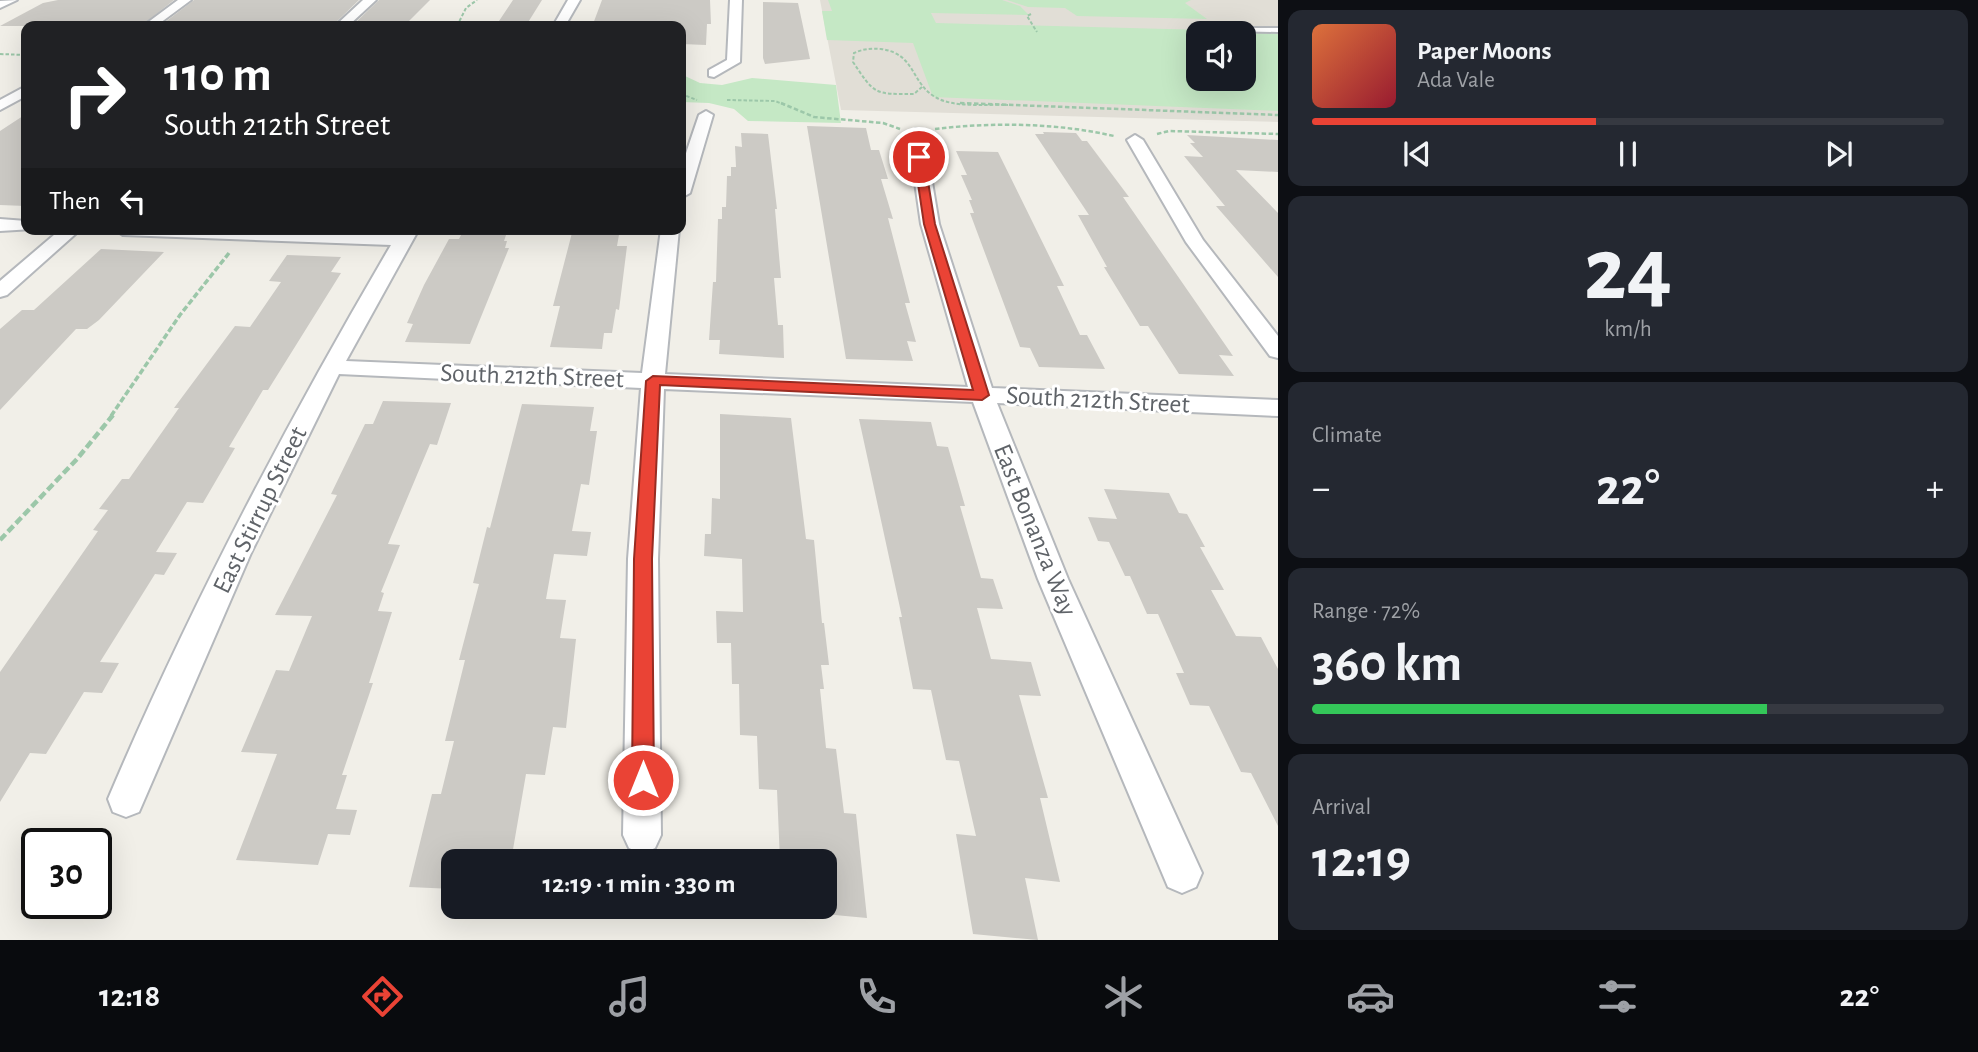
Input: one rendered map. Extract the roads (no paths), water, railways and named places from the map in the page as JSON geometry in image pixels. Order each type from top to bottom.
[{"type":"street","points":[[0,5],[11,0]]},
{"type":"street","points":[[156,21],[185,0]]},
{"type":"street","points":[[347,21],[370,0]]},
{"type":"street","points":[[562,21],[574,0]]},
{"type":"street","points":[[715,73],[733,62],[736,0]]},
{"type":"street","points":[[0,106],[21,93]]},
{"type":"street","points":[[686,177],[706,115]]},
{"type":"street","name":"East Bonanza Way","points":[[916,134],[930,224],[982,395],[1053,579],[1182,873]]},
{"type":"street","points":[[1135,140],[1195,242],[1278,351]]},
{"type":"street","points":[[0,225],[21,226]]},
{"type":"street","points":[[0,291],[65,235]]},
{"type":"street","name":"East Stirrup Street","points":[[126,799],[237,553],[331,367],[406,235]]},
{"type":"street","points":[[642,835],[643,559],[653,381],[669,235]]},
{"type":"street","name":"South 212th Street","points":[[331,367],[1278,408]]},
{"type":"lane","points":[[1256,30],[1278,30]]}]
